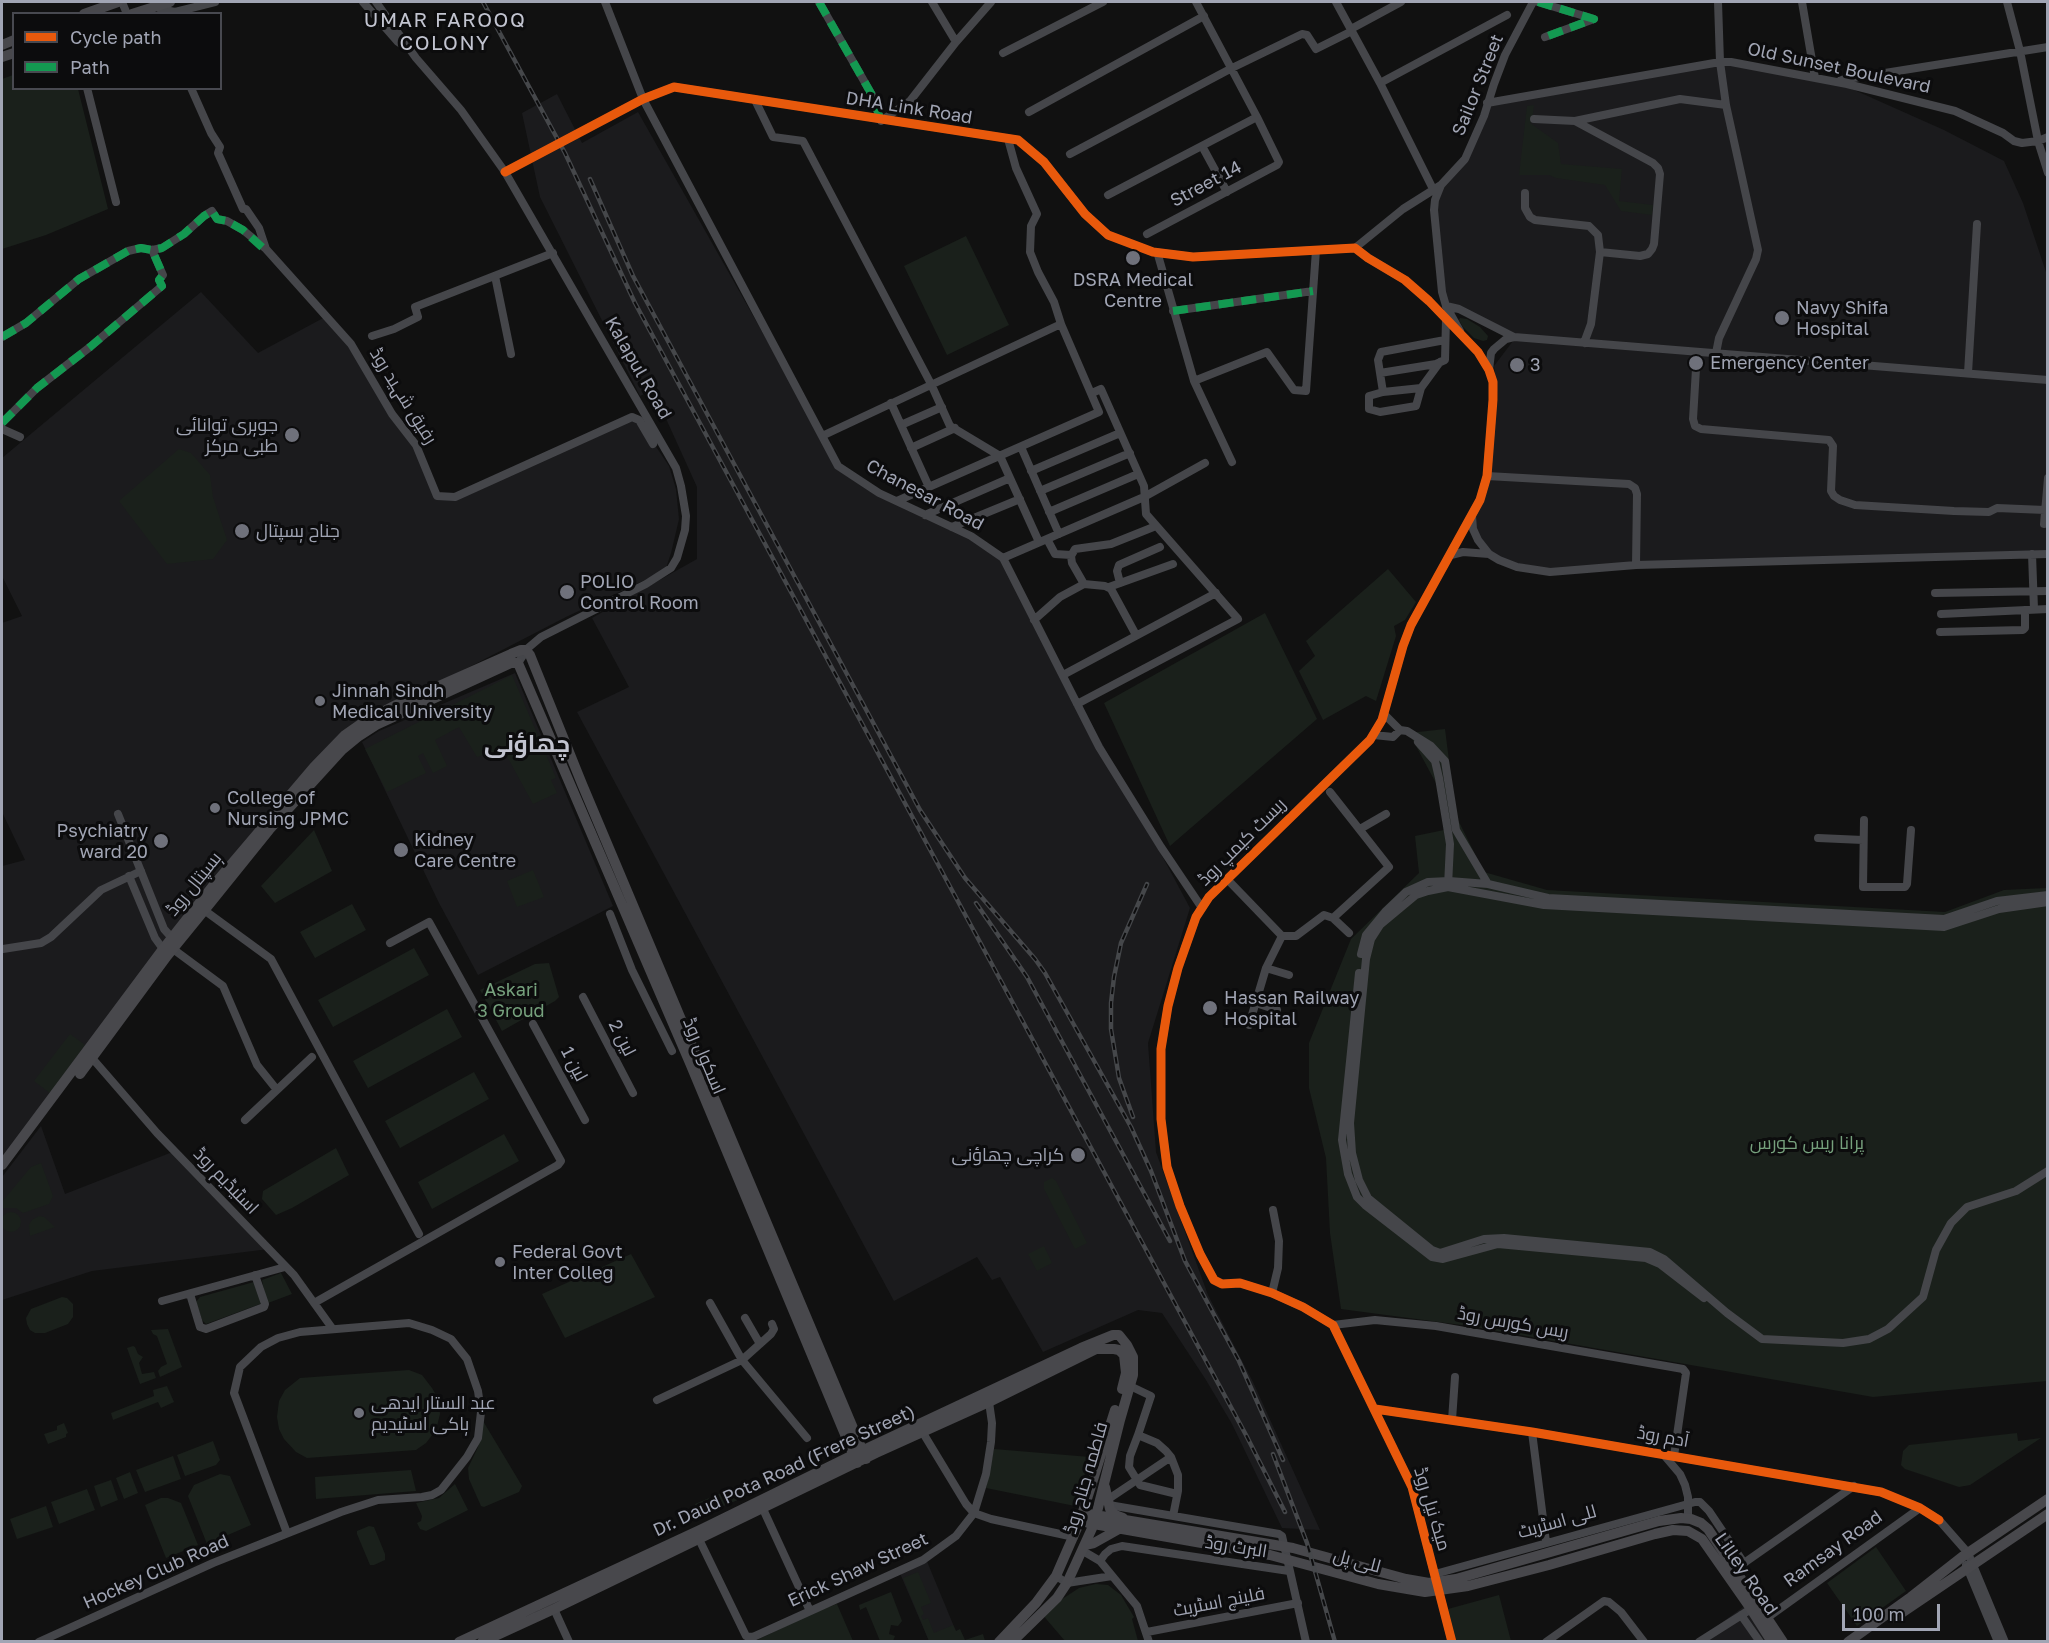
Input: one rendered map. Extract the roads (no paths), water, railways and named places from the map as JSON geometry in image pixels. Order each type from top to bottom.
[{"type":"main road","points":[[90,12],[120,2]]},
{"type":"main road","points":[[137,12],[157,4],[171,9]]},
{"type":"main road","name":"ہسپتال روڈ","points":[[2,1165],[169,945],[264,825],[345,735],[364,721],[396,705],[521,650],[526,650]]},
{"type":"main road","name":"اسکول روڈ","points":[[526,650],[582,784],[625,900]]},
{"type":"main road","name":"ہسپتال روڈ","points":[[2,1174],[92,1058],[169,945],[204,910],[276,822],[318,776],[359,736],[376,725],[511,663],[518,663]]},
{"type":"main road","name":"اسکول روڈ","points":[[518,663],[625,900],[860,1457]]},
{"type":"main road","name":"Dr. Daud Pota Road (Frere Street)","points":[[459,1641],[698,1535],[1101,1339],[1115,1334],[1122,1338]]},
{"type":"main road","name":"فاطمہ جناح روڈ","points":[[1012,1641],[1057,1598],[1067,1583],[1095,1520],[1104,1478],[1133,1375],[1132,1357],[1122,1338]]},
{"type":"main road","name":"Dr. Daud Pota Road (Frere Street)","points":[[920,1429],[989,1402],[1096,1349],[1117,1349]]},
{"type":"main road","name":"فاطمہ جناح روڈ","points":[[999,1641],[1036,1603],[1056,1576],[1074,1537],[1126,1373],[1124,1355],[1117,1349]]},
{"type":"main road","name":"Dr. Daud Pota Road (Frere Street)","points":[[482,1641],[554,1610],[698,1535],[763,1509],[860,1457]]},
{"type":"main road","points":[[1104,1478],[1108,1503],[1115,1515],[1154,1529]]},
{"type":"main road","points":[[1859,1641],[2048,1499]]},
{"type":"main road","points":[[1848,1641],[1967,1560],[2048,1514]]},
{"type":"main road","points":[[1081,1517],[1154,1529]]},
{"type":"main road","points":[[1547,1560],[1659,1521],[1688,1519]]},
{"type":"main road","name":"Lilley Road","points":[[1688,1519],[1701,1523],[1708,1529],[1783,1641]]},
{"type":"main road","points":[[1095,1520],[1119,1529],[1154,1529]]},
{"type":"main road","points":[[1084,1548],[1119,1529]]},
{"type":"main road","name":"للی پل","points":[[1154,1529],[1270,1554],[1378,1584],[1425,1592],[1468,1586],[1547,1560]]},
{"type":"main road","name":"Lilley Road","points":[[1547,1560],[1672,1530],[1688,1531],[1702,1539],[1772,1641]]},
{"type":"street","points":[[171,9],[215,2]]},
{"type":"street","points":[[363,2],[398,42],[409,50]]},
{"type":"street","points":[[376,2],[404,39],[409,50]]},
{"type":"street","name":"Chanesar Road","points":[[605,2],[643,99],[838,466],[879,493],[970,536],[1003,558],[1099,747],[1202,908]]},
{"type":"street","points":[[819,2],[872,95],[881,121],[910,101],[991,2]]},
{"type":"street","points":[[932,2],[956,42]]},
{"type":"street","points":[[1003,53],[1103,2]]},
{"type":"street","points":[[1107,195],[1257,117],[1196,2]]},
{"type":"street","points":[[1336,2],[1437,187],[1434,210],[1442,292],[1446,306],[1462,335]]},
{"type":"street","points":[[1070,154],[1232,68],[1302,34],[1307,35],[1316,49],[1401,2]]},
{"type":"street","name":"Sailor Street","points":[[1355,248],[1388,221],[1450,177],[1465,159],[1484,116],[1505,55],[1533,2]]},
{"type":"street","points":[[1538,2],[1594,19],[1545,37]]},
{"type":"street","points":[[1716,353],[1719,338],[1756,259],[1758,250],[1726,105],[1720,62],[1718,2]]},
{"type":"street","points":[[1804,2],[1815,78]]},
{"type":"street","points":[[2007,2],[2020,51],[2038,141],[2048,173]]},
{"type":"street","points":[[1380,83],[1508,15]]},
{"type":"street","points":[[1029,112],[1204,16]]},
{"type":"street","points":[[1834,81],[2048,47]]},
{"type":"street","name":"Kalapul Road","points":[[409,50],[461,110],[505,172],[676,468],[681,486],[686,516],[682,542],[671,568],[654,580],[536,640],[518,663]]},
{"type":"street","name":"Old Sunset Boulevard","points":[[1487,103],[1720,62],[1834,81],[1955,111],[2003,133],[2014,141],[2022,143],[2038,141]]},
{"type":"street","name":"DHA Link Road","points":[[505,172],[643,99],[674,87],[881,121],[1018,140],[1044,162],[1085,214],[1108,235],[1153,252],[1193,257],[1355,248]]},
{"type":"street","points":[[88,90],[116,202]]},
{"type":"street","name":"رفیق شہید روڈ","points":[[193,90],[211,133],[220,147],[218,153],[243,209],[246,209],[259,228],[266,249],[351,344],[392,414],[416,445],[437,496],[455,497],[632,417],[639,420],[653,444]]},
{"type":"street","points":[[1534,118],[1575,121],[1680,99],[1726,105]]},
{"type":"street","points":[[755,100],[773,137],[803,141],[931,384],[950,426],[1000,456],[1043,541],[1055,554],[1071,555]]},
{"type":"street","name":"Street 14","points":[[1148,234],[1277,165],[1279,162],[1257,117]]},
{"type":"street","points":[[1575,121],[1653,163],[1660,174],[1652,249],[1648,254],[1640,256],[1600,252]]},
{"type":"street","points":[[2038,141],[2048,137]]},
{"type":"street","points":[[897,501],[1099,412],[1061,324],[1054,302],[1030,252],[1030,226],[1037,214],[1016,168],[1008,139]]},
{"type":"street","points":[[1202,146],[1227,192]]},
{"type":"street","points":[[1525,193],[1527,214],[1535,220],[1589,226],[1598,235],[1600,252],[1591,324],[1584,343]]},
{"type":"street","points":[[2,337],[26,323],[79,279],[128,251],[141,248],[152,250],[162,248],[184,234],[212,211],[218,219],[243,230],[266,249]]},
{"type":"street","points":[[1968,373],[1977,224]]},
{"type":"street","points":[[1355,248],[1405,280],[1429,301],[1478,352],[1489,370]]},
{"type":"street","points":[[2,423],[37,388],[162,286],[159,280],[163,275],[152,250]]},
{"type":"street","points":[[1194,381],[1267,352],[1294,390],[1306,391],[1316,250]]},
{"type":"street","points":[[372,336],[394,329],[418,316],[415,307],[553,253]]},
{"type":"street","points":[[1158,255],[1194,381],[1232,462]]},
{"type":"street","points":[[495,276],[511,354]]},
{"type":"street","points":[[1173,311],[1313,291]]},
{"type":"street","points":[[1446,306],[1459,309],[1514,337]]},
{"type":"street","points":[[1421,388],[1368,396],[1370,409],[1380,412],[1416,406],[1421,388],[1446,358],[1446,320]]},
{"type":"street","points":[[822,436],[1061,324]]},
{"type":"street","points":[[1489,370],[1494,349],[1506,339],[1514,337],[2048,380]]},
{"type":"street","points":[[1383,392],[1378,360],[1381,352],[1445,340]]},
{"type":"street","points":[[1697,352],[1693,419],[1695,426],[1701,429],[1829,440],[1833,446],[1831,491],[1840,500],[1855,505],[1954,511],[1989,512],[1997,508],[2045,510]]},
{"type":"street","points":[[1380,373],[1440,363]]},
{"type":"street","name":"ریسٹ کیمپ روڈ","points":[[1272,1293],[1240,1283],[1222,1284],[1214,1280],[1200,1254],[1180,1206],[1167,1167],[1161,1119],[1161,1049],[1168,1006],[1178,969],[1197,917],[1209,897],[1374,735],[1384,714],[1403,646],[1412,625],[1480,500],[1487,476],[1493,400],[1493,382],[1489,370]]},
{"type":"street","points":[[1077,704],[1238,619],[1146,513],[1144,486],[1130,453],[1101,389],[1092,393]]},
{"type":"street","points":[[891,403],[929,487]]},
{"type":"street","points":[[901,425],[942,407]]},
{"type":"street","points":[[911,448],[955,428]]},
{"type":"street","points":[[2,429],[20,437]]},
{"type":"street","points":[[1031,471],[1120,433]]},
{"type":"street","points":[[1021,447],[1059,534]]},
{"type":"street","points":[[1040,491],[1130,453]]},
{"type":"street","points":[[1003,558],[1144,497],[1205,463]]},
{"type":"street","points":[[1049,512],[1138,474]]},
{"type":"street","points":[[1487,476],[1629,484],[1638,494],[1636,565]]},
{"type":"street","points":[[925,514],[1010,478]]},
{"type":"street","points":[[2044,524],[2048,478]]},
{"type":"street","points":[[952,527],[1020,499]]},
{"type":"street","points":[[1472,516],[1473,529],[1489,554],[1517,567],[1550,572],[1636,565],[2048,554]]},
{"type":"street","points":[[1084,584],[1072,563],[1071,555],[1075,549],[1111,544],[1156,526]]},
{"type":"street","points":[[1120,583],[1117,571],[1119,565],[1160,548]]},
{"type":"street","points":[[1451,555],[1463,552],[1489,554]]},
{"type":"street","points":[[1940,632],[2023,630],[2033,591],[2032,554]]},
{"type":"street","points":[[1034,620],[1060,597],[1084,584],[1108,587],[1173,564]]},
{"type":"street","points":[[1108,587],[1136,636]]},
{"type":"street","points":[[1935,593],[2048,591]]},
{"type":"street","points":[[1063,675],[1216,593]]},
{"type":"street","points":[[1941,614],[2048,609]]},
{"type":"street","points":[[1384,714],[1431,754],[1435,761],[1450,844],[1448,884]]},
{"type":"street","points":[[1374,735],[1393,737],[1403,730]]},
{"type":"street","points":[[1403,730],[1431,746],[1445,761],[1456,830],[1488,884]]},
{"type":"street","points":[[1330,792],[1389,867],[1333,918]]},
{"type":"street","points":[[118,814],[169,945]]},
{"type":"street","points":[[1360,829],[1386,814]]},
{"type":"street","points":[[1864,820],[1863,887],[1905,887],[1911,830]]},
{"type":"street","points":[[1818,838],[1863,840]]},
{"type":"street","points":[[3,949],[41,943],[51,937],[95,895],[141,871]]},
{"type":"street","points":[[129,876],[155,938],[169,945],[223,986],[257,1065],[277,1090]]},
{"type":"street","points":[[1227,879],[1282,936],[1296,936],[1324,915],[1333,918],[1349,933]]},
{"type":"street","points":[[1448,884],[1544,905],[1944,927],[1999,909],[2048,902]]},
{"type":"street","points":[[2048,896],[1997,901],[1944,919],[1548,898],[1488,884],[1448,884],[1416,894],[1380,925],[1371,939],[1366,959],[1350,1124],[1352,1153],[1359,1180],[1368,1198],[1432,1250],[1440,1253],[1484,1239],[1504,1238],[1650,1252],[1664,1259],[1727,1313],[1762,1338],[1843,1343],[1869,1338],[1888,1329],[1923,1297],[1936,1250],[1951,1223],[1967,1208],[2016,1191],[2048,1172]]},
{"type":"street","points":[[204,910],[271,959],[419,1234]]},
{"type":"street","points":[[610,914],[632,970],[672,1051]]},
{"type":"street","points":[[314,1303],[558,1165],[561,1161],[429,922],[390,943]]},
{"type":"street","points":[[1250,1025],[1266,968],[1282,936]]},
{"type":"street","points":[[1266,968],[1289,975]]},
{"type":"street","name":"لین 2","points":[[583,997],[633,1093]]},
{"type":"street","points":[[1256,1003],[1277,1010]]},
{"type":"street","name":"لین 1","points":[[533,1024],[585,1120]]},
{"type":"street","points":[[245,1120],[312,1057]]},
{"type":"street","name":"اسٹیڈیم روڈ","points":[[92,1058],[157,1133],[294,1275],[333,1328]]},
{"type":"street","points":[[1273,1210],[1279,1241],[1278,1268],[1272,1293],[1334,1325]]},
{"type":"street","points":[[162,1301],[285,1267]]},
{"type":"street","points":[[190,1294],[200,1327],[206,1329],[264,1306],[255,1275]]},
{"type":"street","points":[[710,1303],[742,1360],[807,1438]]},
{"type":"street","points":[[745,1318],[760,1344]]},
{"type":"street","name":"ریس کورس روڈ","points":[[1334,1325],[1375,1320],[1436,1326],[1685,1371],[1674,1456]]},
{"type":"street","name":"Hockey Club Road","points":[[39,1641],[213,1563],[341,1512],[378,1500],[432,1495],[441,1490],[457,1471],[478,1438],[481,1412],[478,1391],[467,1359],[451,1339],[409,1323],[300,1332],[278,1338],[261,1347],[240,1367],[234,1393],[287,1533]]},
{"type":"street","points":[[657,1400],[742,1360],[771,1334],[774,1329],[772,1324]]},
{"type":"street","name":"میک نیل روڈ","points":[[1334,1325],[1412,1487],[1452,1641]]},
{"type":"street","points":[[1452,1420],[1455,1377]]},
{"type":"street","points":[[1130,1386],[1151,1396],[1130,1456],[1129,1467],[1140,1485],[1177,1494]]},
{"type":"street","name":"Erick Shaw Street","points":[[698,1535],[746,1636],[753,1637],[923,1560],[957,1536],[974,1513],[991,1449],[992,1423],[989,1402]]},
{"type":"street","name":"آدم روڈ","points":[[1376,1409],[1532,1432],[1881,1492],[1920,1508],[1939,1520],[1967,1560]]},
{"type":"street","points":[[920,1429],[966,1504],[974,1513],[991,1520],[1074,1537]]},
{"type":"street","points":[[1532,1432],[1546,1542]]},
{"type":"street","points":[[1138,1435],[1157,1443],[1171,1457],[1178,1475],[1173,1516]]},
{"type":"street","points":[[1663,1454],[1680,1474],[1687,1492],[1688,1519]]},
{"type":"street","points":[[1108,1503],[1171,1457]]},
{"type":"street","points":[[1680,1474],[1688,1458]]},
{"type":"street","points":[[1688,1503],[1700,1502],[1704,1505],[1744,1563],[1854,1486]]},
{"type":"street","points":[[1108,1503],[1279,1534],[1282,1536],[1289,1571]]},
{"type":"street","name":"للی اسٹریٹ","points":[[1435,1574],[1688,1503]]},
{"type":"street","name":"Ramsay Road","points":[[1767,1618],[1920,1508]]},
{"type":"street","points":[[763,1509],[810,1611]]},
{"type":"street","name":"البرٹ روڈ","points":[[1100,1562],[1108,1551],[1122,1546],[1289,1571],[1306,1641]]},
{"type":"street","points":[[1084,1548],[1100,1562],[1137,1606],[1148,1637]]},
{"type":"street","points":[[1967,1560],[1997,1639]]},
{"type":"street","points":[[1967,1560],[2005,1641]]},
{"type":"street","points":[[1056,1576],[1067,1583],[1112,1576]]},
{"type":"street","points":[[1546,1641],[1604,1601],[1609,1602],[1621,1612],[1644,1641]]},
{"type":"street","name":"فلینچ اسٹریٹ","points":[[1148,1637],[1298,1603]]},
{"type":"street","points":[[1699,1641],[1751,1609]]},
{"type":"street","points":[[554,1610],[569,1641]]},
{"type":"street","points":[[1741,1615],[1760,1641]]},
{"type":"railway","points":[[483,2],[565,153],[635,303],[1246,1435],[1285,1512]]},
{"type":"railway","points":[[590,179],[633,276],[920,810],[965,878],[1045,973],[1131,1127],[1151,1171],[1185,1261],[1239,1361],[1283,1460]]},
{"type":"railway","points":[[1133,1117],[1119,1078],[1111,1029],[1111,1003],[1121,943],[1147,884]]},
{"type":"railway","points":[[976,903],[1027,977],[1170,1241]]},
{"type":"railway","points":[[1273,1454],[1307,1543],[1335,1642]]},
{"type":"place","name":"DSRA Medical Centre","points":[[1133,258]]},
{"type":"place","name":"Navy Shifa Hospital","points":[[1782,318]]},
{"type":"place","name":"Emergency Center","points":[[1696,363]]},
{"type":"place","name":"3","points":[[1517,365]]},
{"type":"place","name":"جوہری توانائی طبی مرکز","points":[[292,435]]},
{"type":"place","name":"جناح ہسپتال","points":[[242,531]]},
{"type":"place","name":"POLIO Control Room","points":[[567,592]]},
{"type":"place","name":"Jinnah Sindh Medical University","points":[[320,701]]},
{"type":"place","name":"College of Nursing JPMC","points":[[215,808]]},
{"type":"place","name":"Psychiatry ward 20","points":[[161,841]]},
{"type":"place","name":"Kidney Care Centre","points":[[401,850]]},
{"type":"place","name":"Hassan Railway Hospital","points":[[1210,1008]]},
{"type":"place","name":"کراچی چھاؤنی","points":[[1078,1155]]},
{"type":"place","name":"Federal Govt Inter Colleg","points":[[500,1262]]},
{"type":"place","name":"عبد الستار ایدھی ہاکی اسٹیدیم","points":[[359,1413]]},
{"type":"district","name":"UMAR FAROOQ COLONY","points":[[445,32]]},
{"type":"district","name":"چھاؤنی","points":[[527,744]]},
{"type":"park label","name":"Askari 3 Groud","points":[[511,1000]]},
{"type":"park label","name":"پرانا ریس کورس","points":[[1807,1143]]}]
